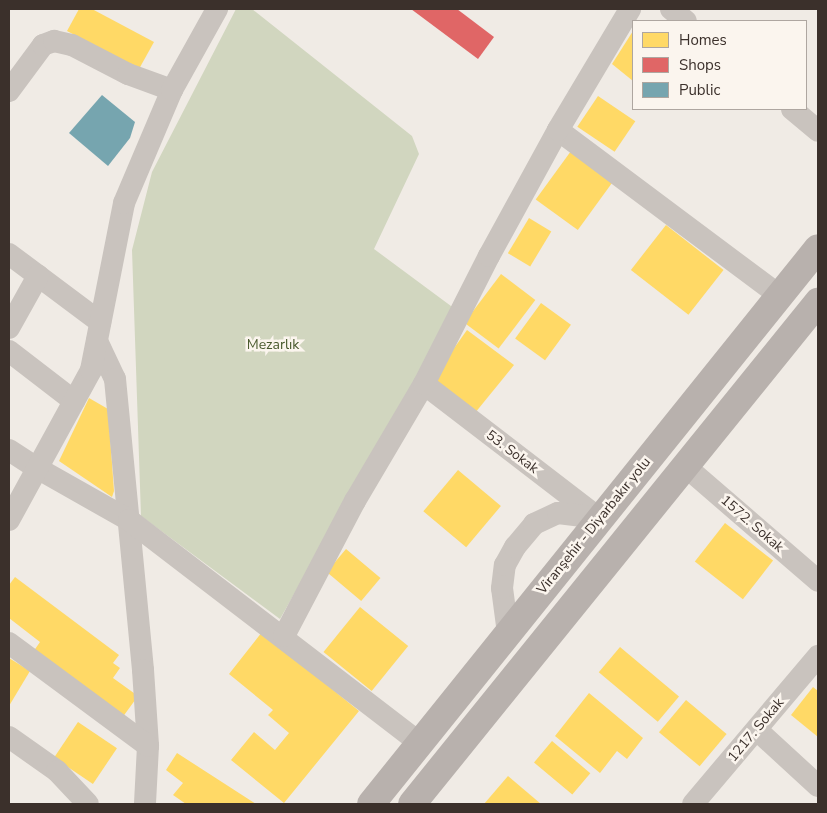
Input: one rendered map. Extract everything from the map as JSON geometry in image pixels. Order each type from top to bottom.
[{"type":"main road","name":"Viranşehir - Diyarbakır yolu","points":[[371,804],[818,248]]},
{"type":"main road","points":[[412,804],[818,302]]},
{"type":"street","points":[[9,520],[90,370],[124,203],[172,90],[217,9]]},
{"type":"street","points":[[284,636],[355,501],[424,384],[489,256],[558,130],[630,9]]},
{"type":"street","points":[[671,9],[685,20]]},
{"type":"street","points":[[9,91],[43,45],[54,41],[72,45],[128,74],[172,90]]},
{"type":"street","points":[[793,110],[818,131]]},
{"type":"street","points":[[558,130],[780,296]]},
{"type":"street","points":[[9,254],[38,276],[99,332],[115,378],[148,746],[145,804]]},
{"type":"street","points":[[9,328],[38,276]]},
{"type":"street","points":[[9,351],[74,401]]},
{"type":"street","name":"53. Sokak","points":[[424,384],[600,519]]},
{"type":"street","points":[[9,450],[129,520],[284,636],[421,744]]},
{"type":"street","name":"1572. Sokak","points":[[685,466],[818,581]]},
{"type":"street","points":[[508,633],[502,588],[505,565],[521,540],[534,524],[558,513],[600,519]]},
{"type":"street","points":[[9,642],[148,746]]},
{"type":"street","name":"1217. Sokak","points":[[693,804],[818,656]]},
{"type":"street","points":[[757,730],[818,786]]},
{"type":"street","points":[[9,737],[57,771],[88,804]]},
{"type":"green space","name":"Mezarlık","points":[[236,9],[252,9],[412,136],[419,154],[374,249],[455,309],[280,619],[141,516],[132,250],[152,172]]},
{"type":"building: Homes","points":[[79,9],[92,9],[154,42],[139,69],[67,31]]},
{"type":"building: Homes","points":[[632,33],[632,80],[612,64]]},
{"type":"building: Homes","points":[[598,96],[635,121],[615,152],[577,127]]},
{"type":"building: Homes","points":[[571,151],[613,182],[578,230],[536,200]]},
{"type":"building: Homes","points":[[529,218],[551,231],[530,267],[508,253]]},
{"type":"building: Homes","points":[[666,225],[724,270],[688,315],[631,270]]},
{"type":"building: Homes","points":[[501,274],[535,300],[499,349],[464,323]]},
{"type":"building: Homes","points":[[541,303],[571,325],[545,360],[515,339]]},
{"type":"building: Homes","points":[[467,330],[514,365],[475,413],[438,384],[435,375]]},
{"type":"building: Homes","points":[[89,398],[108,409],[114,491],[112,497],[59,461]]},
{"type":"building: Homes","points":[[458,470],[501,506],[466,547],[423,511]]},
{"type":"building: Homes","points":[[725,523],[773,561],[743,599],[695,562]]},
{"type":"building: Homes","points":[[346,549],[380,578],[361,601],[327,572]]},
{"type":"building: Homes","points":[[15,577],[119,655],[113,663],[120,668],[113,678],[138,696],[122,718],[33,652],[40,642],[9,618],[9,585]]},
{"type":"building: Homes","points":[[360,607],[408,646],[372,691],[323,652]]},
{"type":"building: Homes","points":[[262,632],[359,711],[284,803],[231,760],[254,732],[275,750],[289,733],[268,715],[273,710],[229,674]]},
{"type":"building: Homes","points":[[620,647],[679,696],[658,722],[599,672]]},
{"type":"building: Homes","points":[[9,658],[30,671],[9,706]]},
{"type":"building: Homes","points":[[813,687],[818,691],[818,737],[791,715]]},
{"type":"building: Homes","points":[[589,693],[643,738],[627,759],[617,751],[600,773],[555,736]]},
{"type":"building: Homes","points":[[686,700],[727,734],[700,766],[659,732]]},
{"type":"building: Homes","points":[[78,722],[117,748],[93,784],[54,758]]},
{"type":"building: Homes","points":[[552,741],[590,773],[572,795],[534,762]]},
{"type":"building: Homes","points":[[177,753],[256,804],[186,804],[173,795],[183,783],[166,770]]},
{"type":"building: Homes","points":[[508,776],[541,804],[484,804]]},
{"type":"building: Shops","points":[[411,9],[457,9],[494,37],[478,59]]},
{"type":"building: Public","points":[[102,95],[135,122],[130,138],[108,166],[69,133]]}]
